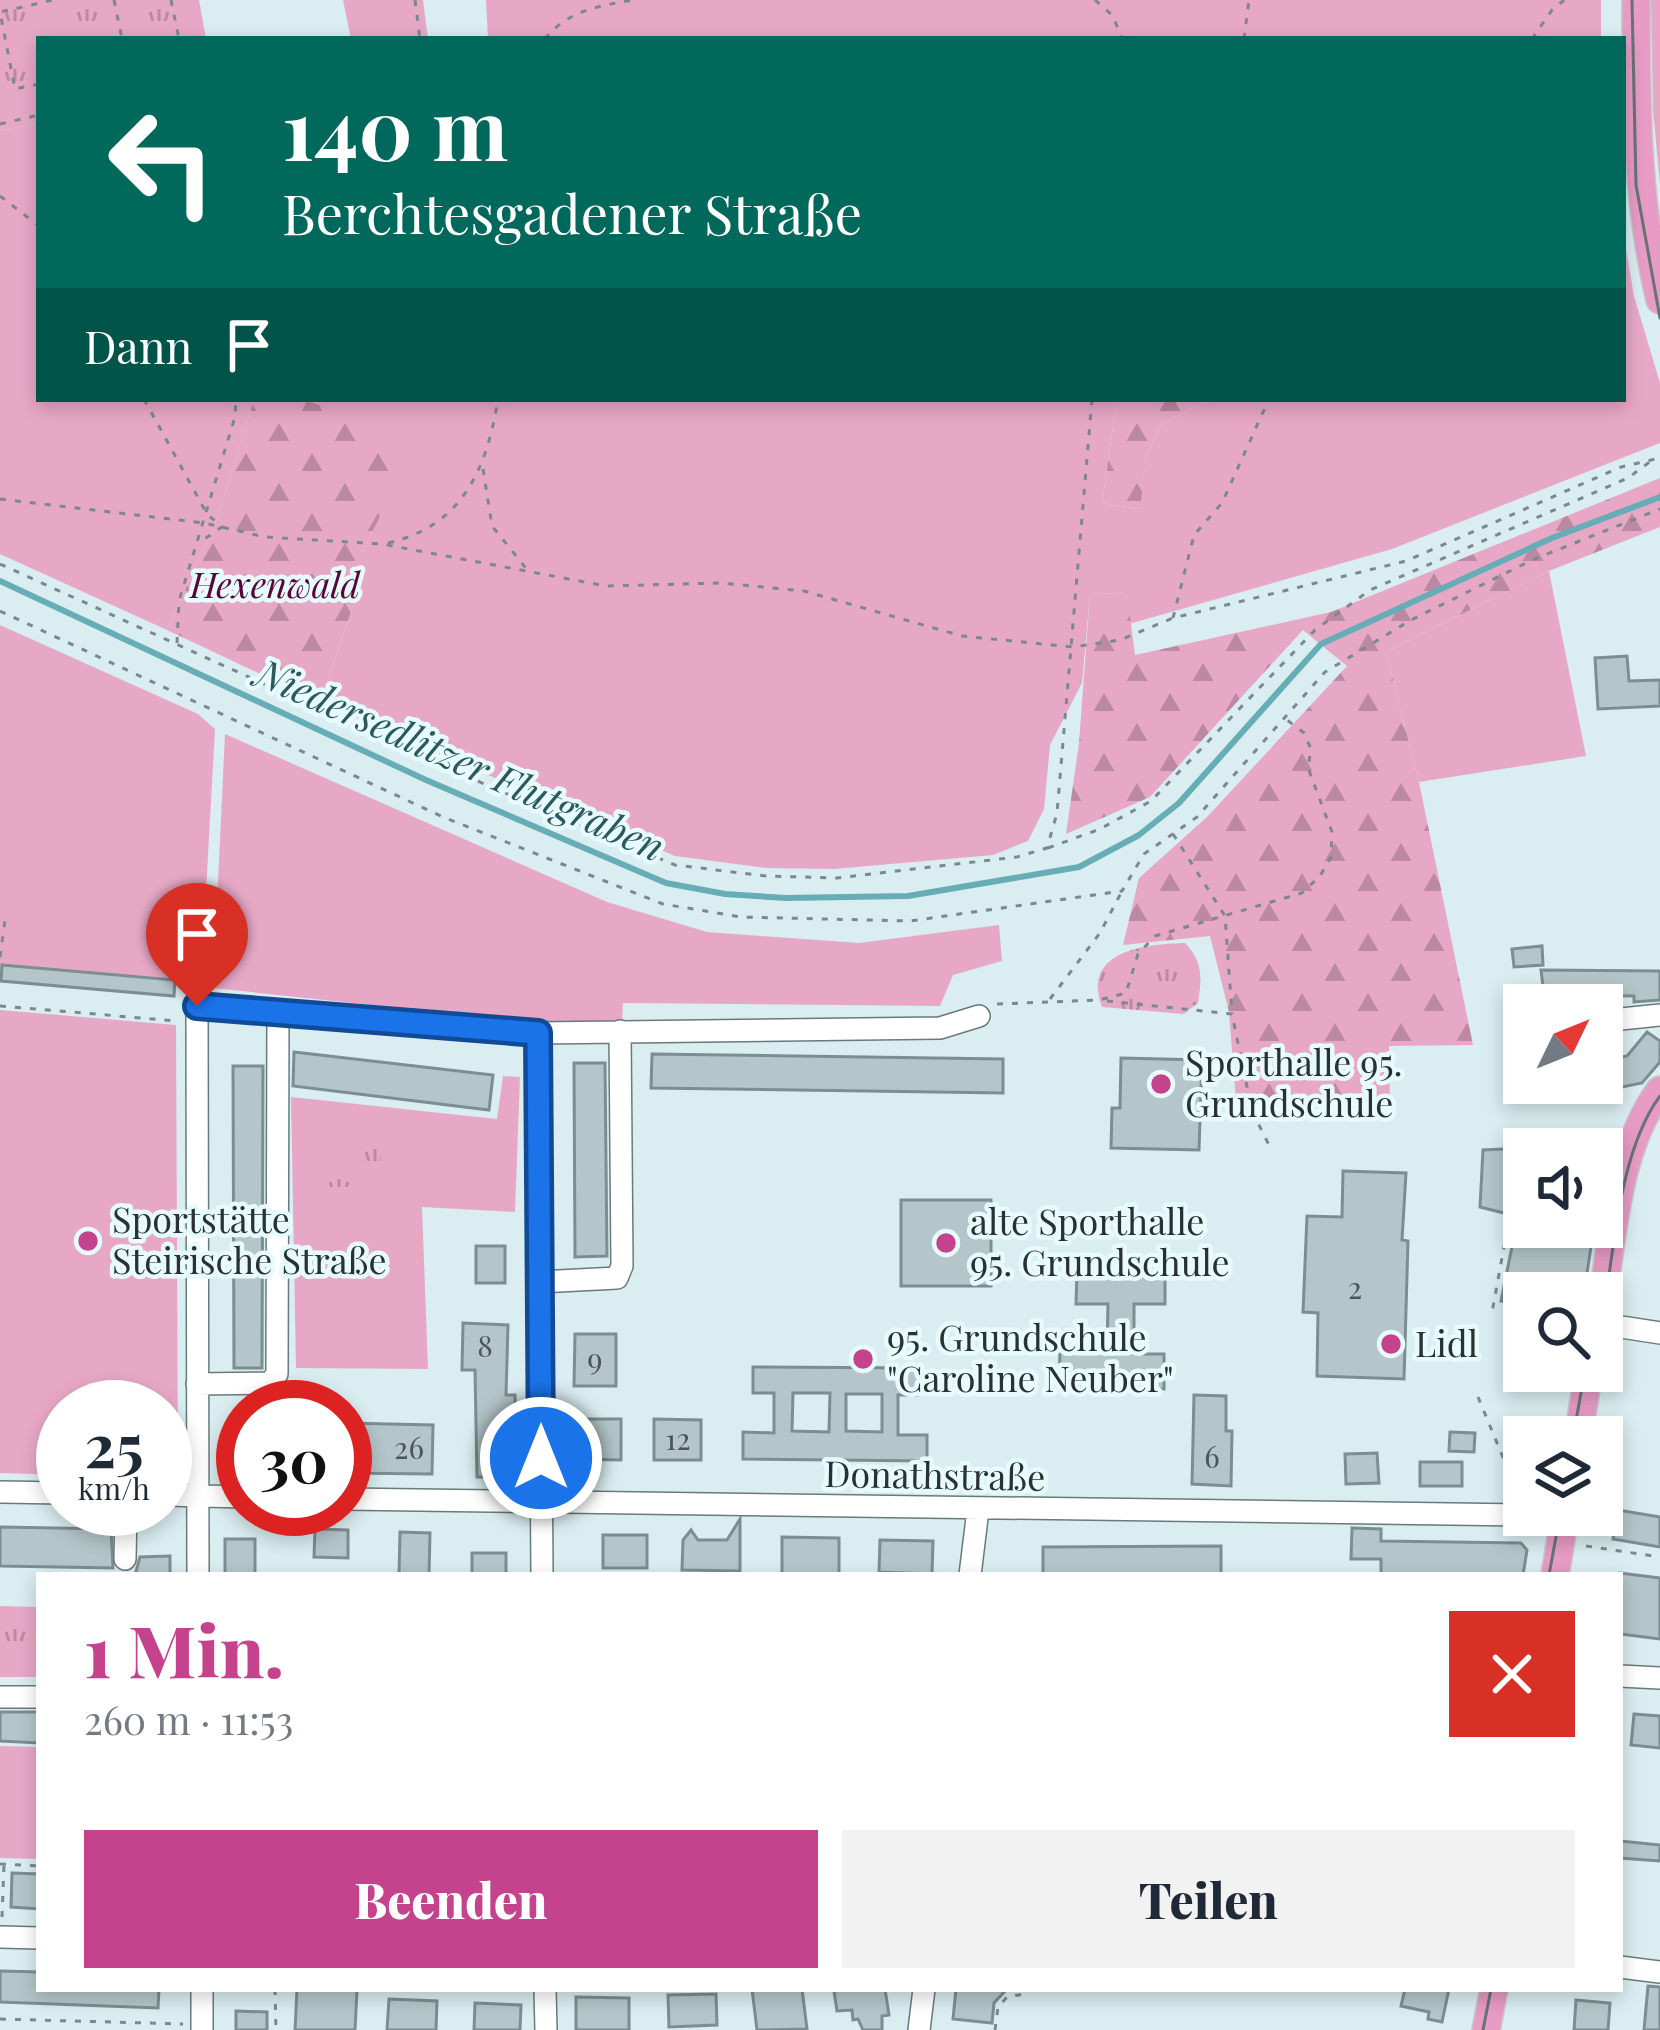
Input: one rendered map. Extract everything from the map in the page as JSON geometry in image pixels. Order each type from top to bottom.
[{"type":"main road","points":[[1636,0],[1638,148],[1660,300]]},
{"type":"main road","points":[[1607,1272],[1623,1175],[1640,1124],[1660,1090]]},
{"type":"main road","points":[[1555,1572],[1558,1536]]},
{"type":"main road","points":[[1486,2030],[1493,1992]]},
{"type":"street","points":[[198,1572],[196,1008],[538,1033],[940,1028],[989,1010]]},
{"type":"street","points":[[197,1384],[270,1383],[278,1374],[278,1014]]},
{"type":"street","points":[[1623,1019],[1660,1015]]},
{"type":"street","points":[[539,1282],[605,1281],[616,1278],[622,1266],[620,1031]]},
{"type":"street","points":[[538,1033],[542,1572]]},
{"type":"street","points":[[1623,1327],[1660,1333]]},
{"type":"street","points":[[0,1492],[36,1493]]},
{"type":"street","points":[[192,1496],[216,1496]]},
{"type":"street","name":"Donathstraße","points":[[372,1499],[978,1510],[1503,1511]]},
{"type":"street","points":[[970,1572],[978,1510]]},
{"type":"street","points":[[125,1536],[125,1559]]},
{"type":"street","points":[[1623,1676],[1660,1678]]},
{"type":"street","points":[[0,1697],[36,1697]]},
{"type":"street","points":[[1,1937],[36,1938]]},
{"type":"street","points":[[1623,1967],[1660,1972]]},
{"type":"street","points":[[202,1992],[202,2028]]},
{"type":"street","points":[[545,1992],[546,2030]]},
{"type":"street","points":[[919,2030],[925,1992]]},
{"type":"path","points":[[36,85],[15,89],[3,50],[0,11],[53,0]]},
{"type":"path","points":[[114,0],[121,36]]},
{"type":"path","points":[[171,0],[178,36]]},
{"type":"path","points":[[415,0],[420,36]]},
{"type":"path","points":[[547,36],[559,21],[594,7],[633,0]]},
{"type":"path","points":[[1095,0],[1113,16],[1121,36]]},
{"type":"path","points":[[1244,36],[1249,0]]},
{"type":"path","points":[[1534,36],[1564,0]]},
{"type":"path","points":[[0,124],[36,116]]},
{"type":"path","points":[[0,196],[36,224]]},
{"type":"path","points":[[146,402],[207,514],[222,527]]},
{"type":"path","points":[[177,645],[178,601],[205,523],[236,402]]},
{"type":"path","points":[[498,402],[483,468],[492,526],[530,573]]},
{"type":"path","points":[[1046,848],[1057,813],[1092,402]]},
{"type":"path","points":[[1173,618],[1194,535],[1222,503],[1269,402]]},
{"type":"path","points":[[0,499],[205,523],[265,537],[382,544],[606,586],[721,584],[804,591],[962,636],[1073,647],[1120,640],[1173,618],[1406,560],[1622,467],[1657,458]]},
{"type":"path","points":[[0,564],[482,783],[675,865],[766,876],[837,878],[1017,857],[1100,830],[1151,801],[1315,630],[1370,590],[1628,478],[1657,458]]},
{"type":"path","points":[[382,544],[415,537],[441,518],[483,468]]},
{"type":"path","points":[[1049,1000],[1100,933],[1144,854],[1197,817],[1325,672],[1411,620],[1532,560],[1660,509]]},
{"type":"path","points":[[198,544],[222,527]]},
{"type":"path","points":[[0,611],[443,817],[663,904],[741,917],[910,921],[1122,891]]},
{"type":"path","points":[[1099,1000],[1126,993],[1138,954],[1148,941],[1302,893],[1331,856],[1332,832],[1308,768],[1311,748],[1304,733],[1286,718]]},
{"type":"path","points":[[1173,834],[1225,916],[1232,1014],[1252,1111],[1270,1148]]},
{"type":"path","points":[[0,957],[6,914]]},
{"type":"path","points":[[989,1010],[1049,1000],[1099,1000],[1232,1014]]},
{"type":"path","points":[[0,1006],[177,1021],[196,1008]]},
{"type":"path","points":[[1503,1309],[1493,1307],[1504,1248]]},
{"type":"path","points":[[1478,1397],[1503,1459]]},
{"type":"path","points":[[1599,1536],[1660,1556]]},
{"type":"path","points":[[1,1937],[2,1864],[36,1866]]},
{"type":"path","points":[[275,1992],[276,2030]]},
{"type":"path","points":[[995,2030],[998,2007],[1007,1997],[1024,1992]]},
{"type":"path","points":[[0,2019],[202,2028]]},
{"type":"green space","points":[[0,0],[199,0],[205,36],[36,36],[36,123],[0,131]]},
{"type":"green space","points":[[343,0],[423,0],[428,36],[350,36]]},
{"type":"green space","points":[[486,0],[1601,0],[1601,36],[488,36]]},
{"type":"green space","points":[[1651,0],[1660,0],[1660,185],[1653,110]]},
{"type":"green space","points":[[36,123],[36,402],[253,402],[217,519],[167,630],[0,554],[0,131]]},
{"type":"green space","points":[[1626,249],[1634,296],[1660,383],[1660,443],[1392,549],[1129,624],[1127,593],[1090,594],[1082,683],[1050,745],[1044,809],[1028,841],[993,855],[834,869],[766,868],[675,856],[320,702],[363,577],[363,550],[382,513],[300,402],[1117,402],[1102,503],[1139,509],[1146,458],[1161,424],[1205,402],[1626,402]]},
{"type":"green space","name":"Hexenwald","points":[[253,402],[309,402],[355,415],[395,462],[382,513],[363,550],[363,577],[320,702],[167,630],[217,519]]},
{"type":"green space","points":[[1117,402],[1205,402],[1161,424],[1146,458],[1140,509],[1102,503]]},
{"type":"green space","points":[[1660,478],[1660,527],[1549,571],[1386,652],[1419,782],[1473,1045],[1389,1046],[1390,1104],[1237,1112],[1229,1012],[1210,936],[1123,945],[1139,878],[1207,817],[1347,666],[1303,630],[1150,797],[1066,834],[1079,743],[1090,594],[1127,593],[1135,655],[1331,612]]},
{"type":"green space","points":[[1549,571],[1586,756],[1419,782],[1386,652]]},
{"type":"green space","points":[[0,625],[198,714],[215,729],[201,982],[3,965],[0,981]]},
{"type":"green space","points":[[225,734],[607,902],[707,932],[859,943],[999,925],[1002,961],[953,975],[940,1006],[623,1003],[622,1023],[548,1024],[213,988]]},
{"type":"green space","points":[[1185,943],[1198,964],[1200,978],[1198,1003],[1184,1014],[1102,1007],[1098,988],[1108,962],[1136,949]]},
{"type":"green space","name":"Sportstätte Steirische Straße","points":[[0,1010],[176,1025],[178,1380],[36,1380],[36,1474],[0,1473]]},
{"type":"green space","points":[[503,1076],[520,1077],[515,1212],[422,1207],[428,1369],[296,1368],[291,1097],[497,1119]]},
{"type":"green space","points":[[329,1143],[381,1143],[381,1161],[358,1161],[358,1187],[329,1187]]},
{"type":"green space","points":[[0,1606],[36,1607],[36,1677],[0,1677]]},
{"type":"green space","points":[[0,1623],[36,1624],[36,1657],[0,1657]]},
{"type":"green space","points":[[0,1746],[36,1747],[36,1859],[0,1858]]},
{"type":"building","points":[[1627,656],[1629,681],[1660,680],[1660,706],[1598,709],[1595,658]]},
{"type":"building","points":[[1542,946],[1543,965],[1514,967],[1512,949]]},
{"type":"building","points":[[2,965],[175,980],[174,996],[1,981]]},
{"type":"building","points":[[1541,970],[1660,971],[1660,1000],[1634,1002],[1634,996],[1623,996],[1623,984],[1543,984]]},
{"type":"building","points":[[1647,1032],[1660,1041],[1660,1062],[1642,1083],[1623,1087],[1623,1057]]},
{"type":"building","points":[[294,1052],[493,1075],[489,1110],[293,1086]]},
{"type":"building","points":[[652,1054],[1003,1059],[1003,1093],[651,1088]]},
{"type":"building","name":"Sporthalle 95. Grundschule","points":[[1121,1058],[1202,1060],[1199,1150],[1111,1148],[1112,1108],[1120,1108]]},
{"type":"building","points":[[574,1063],[605,1063],[607,1256],[575,1257]]},
{"type":"building","points":[[233,1066],[263,1066],[262,1368],[234,1368]]},
{"type":"building","points":[[1503,1149],[1503,1213],[1480,1207],[1483,1150]]},
{"type":"building","points":[[1343,1171],[1406,1173],[1404,1379],[1317,1376],[1318,1313],[1303,1312],[1307,1216],[1342,1217]]},
{"type":"building","name":"alte Sporthalle 95. Grundschule","points":[[901,1200],[991,1200],[991,1286],[901,1286]]},
{"type":"building","points":[[476,1246],[505,1246],[505,1283],[476,1283]]},
{"type":"building","points":[[1512,1248],[1591,1248],[1587,1272],[1507,1272]]},
{"type":"building","points":[[1077,1271],[1165,1272],[1165,1304],[1134,1304],[1134,1354],[1164,1354],[1164,1389],[1059,1387],[1060,1350],[1107,1351],[1108,1304],[1076,1304]]},
{"type":"building","points":[[463,1323],[508,1325],[506,1395],[515,1395],[517,1477],[477,1477],[475,1370],[462,1370]]},
{"type":"building","points":[[575,1334],[616,1334],[616,1386],[574,1386]]},
{"type":"building","points":[[753,1367],[920,1368],[919,1395],[898,1395],[898,1435],[927,1435],[927,1461],[743,1459],[743,1432],[774,1433],[774,1393],[753,1393]],"holes":[[[793,1393],[830,1393],[829,1432],[792,1431]],[[846,1394],[882,1394],[882,1432],[846,1431]]]},
{"type":"building","points":[[1194,1395],[1226,1396],[1226,1431],[1232,1431],[1231,1486],[1192,1484]]},
{"type":"building","points":[[574,1419],[621,1419],[621,1460],[574,1459]]},
{"type":"building","points":[[654,1419],[701,1420],[701,1460],[654,1460]]},
{"type":"building","points":[[372,1424],[433,1425],[432,1474],[372,1473]]},
{"type":"building","points":[[1450,1432],[1475,1433],[1474,1452],[1449,1451]]},
{"type":"building","points":[[1377,1453],[1379,1483],[1346,1484],[1345,1454]]},
{"type":"building","points":[[1420,1462],[1462,1462],[1462,1486],[1420,1486]]},
{"type":"building","points":[[1623,1511],[1660,1517],[1660,1547],[1613,1539],[1623,1536]]},
{"type":"building","points":[[740,1519],[740,1571],[682,1570],[683,1540],[691,1530],[698,1540],[727,1540]]},
{"type":"building","points":[[0,1527],[36,1528],[36,1536],[111,1536],[113,1568],[0,1566]]},
{"type":"building","points":[[1352,1528],[1381,1529],[1381,1541],[1521,1543],[1527,1550],[1523,1572],[1381,1572],[1381,1559],[1351,1559]]},
{"type":"building","points":[[400,1532],[430,1533],[429,1572],[399,1572]]},
{"type":"building","points":[[603,1535],[647,1535],[647,1568],[603,1568]]},
{"type":"building","points":[[315,1536],[348,1536],[348,1558],[314,1557]]},
{"type":"building","points":[[782,1537],[839,1538],[839,1572],[782,1572]]},
{"type":"building","points":[[225,1539],[255,1539],[255,1572],[225,1572]]},
{"type":"building","points":[[880,1540],[933,1541],[932,1572],[879,1572]]},
{"type":"building","points":[[1221,1546],[1221,1572],[1043,1572],[1043,1547]]},
{"type":"building","points":[[472,1553],[506,1553],[506,1572],[472,1572]]},
{"type":"building","points":[[170,1556],[170,1572],[136,1572],[140,1557]]},
{"type":"building","points":[[1623,1573],[1660,1578],[1660,1639],[1623,1634]]},
{"type":"building","points":[[0,1712],[36,1712],[36,1743],[0,1741]]},
{"type":"building","points":[[1634,1714],[1660,1716],[1660,1748],[1631,1745]]},
{"type":"building","points":[[1623,1841],[1660,1845],[1660,1861],[1623,1858]]},
{"type":"building","points":[[12,1873],[36,1874],[36,1909],[11,1907]]},
{"type":"building","points":[[0,1971],[36,1972],[36,1992],[159,1992],[158,2008],[0,2002]]},
{"type":"building","points":[[1648,1986],[1660,1987],[1660,2030],[1644,2030]]},
{"type":"building","points":[[297,1992],[357,1992],[355,2030],[295,2030]]},
{"type":"building","points":[[752,1992],[802,1992],[807,2029],[757,2030]]},
{"type":"building","points":[[834,1992],[885,1992],[889,2015],[882,2016],[882,2030],[863,2030],[858,2019],[853,2020],[852,2010],[837,2011]]},
{"type":"building","points":[[956,1992],[1004,1992],[994,2003],[992,2023],[953,2019]]},
{"type":"building","points":[[1404,1992],[1448,1992],[1442,2022],[1428,2019],[1429,2012],[1401,2006]]},
{"type":"building","points":[[716,1994],[717,2025],[669,2027],[668,1995]]},
{"type":"building","points":[[576,1997],[629,1998],[629,2030],[576,2030]]},
{"type":"building","points":[[389,1999],[437,2001],[436,2030],[387,2030]]},
{"type":"building","points":[[1576,2000],[1610,2003],[1608,2030],[1574,2030]]},
{"type":"building","points":[[475,2003],[521,2005],[520,2030],[474,2030]]},
{"type":"building","points":[[236,2011],[267,2012],[267,2030],[236,2030]]},
{"type":"waterway","name":"Niedersedlitzer Flutgraben","points":[[0,581],[426,780],[666,883],[786,898],[908,896],[1079,867],[1139,835],[1179,803],[1321,644],[1552,538],[1660,497]]},
{"type":"tram line","points":[[1632,0],[1636,185],[1660,318]]},
{"type":"tram line","points":[[1610,1272],[1626,1175],[1646,1119],[1660,1096]]},
{"type":"tram line","points":[[1577,1416],[1581,1392]]},
{"type":"tram line","points":[[1550,1572],[1556,1536]]},
{"type":"tram line","points":[[1483,2030],[1490,1992]]},
{"type":"place","name":"Sporthalle 95. Grundschule","points":[[1161,1084]]},
{"type":"place","name":"Sportstätte Steirische Straße","points":[[88,1241]]},
{"type":"place","name":"alte Sporthalle 95. Grundschule","points":[[946,1243]]},
{"type":"place","name":"Lidl","points":[[1391,1344]]},
{"type":"place","name":"95. Grundschule \"Caroline Neuber\"","points":[[863,1359]]},
{"type":"route","points":[[197,1006],[538,1033],[541,1458]]}]
